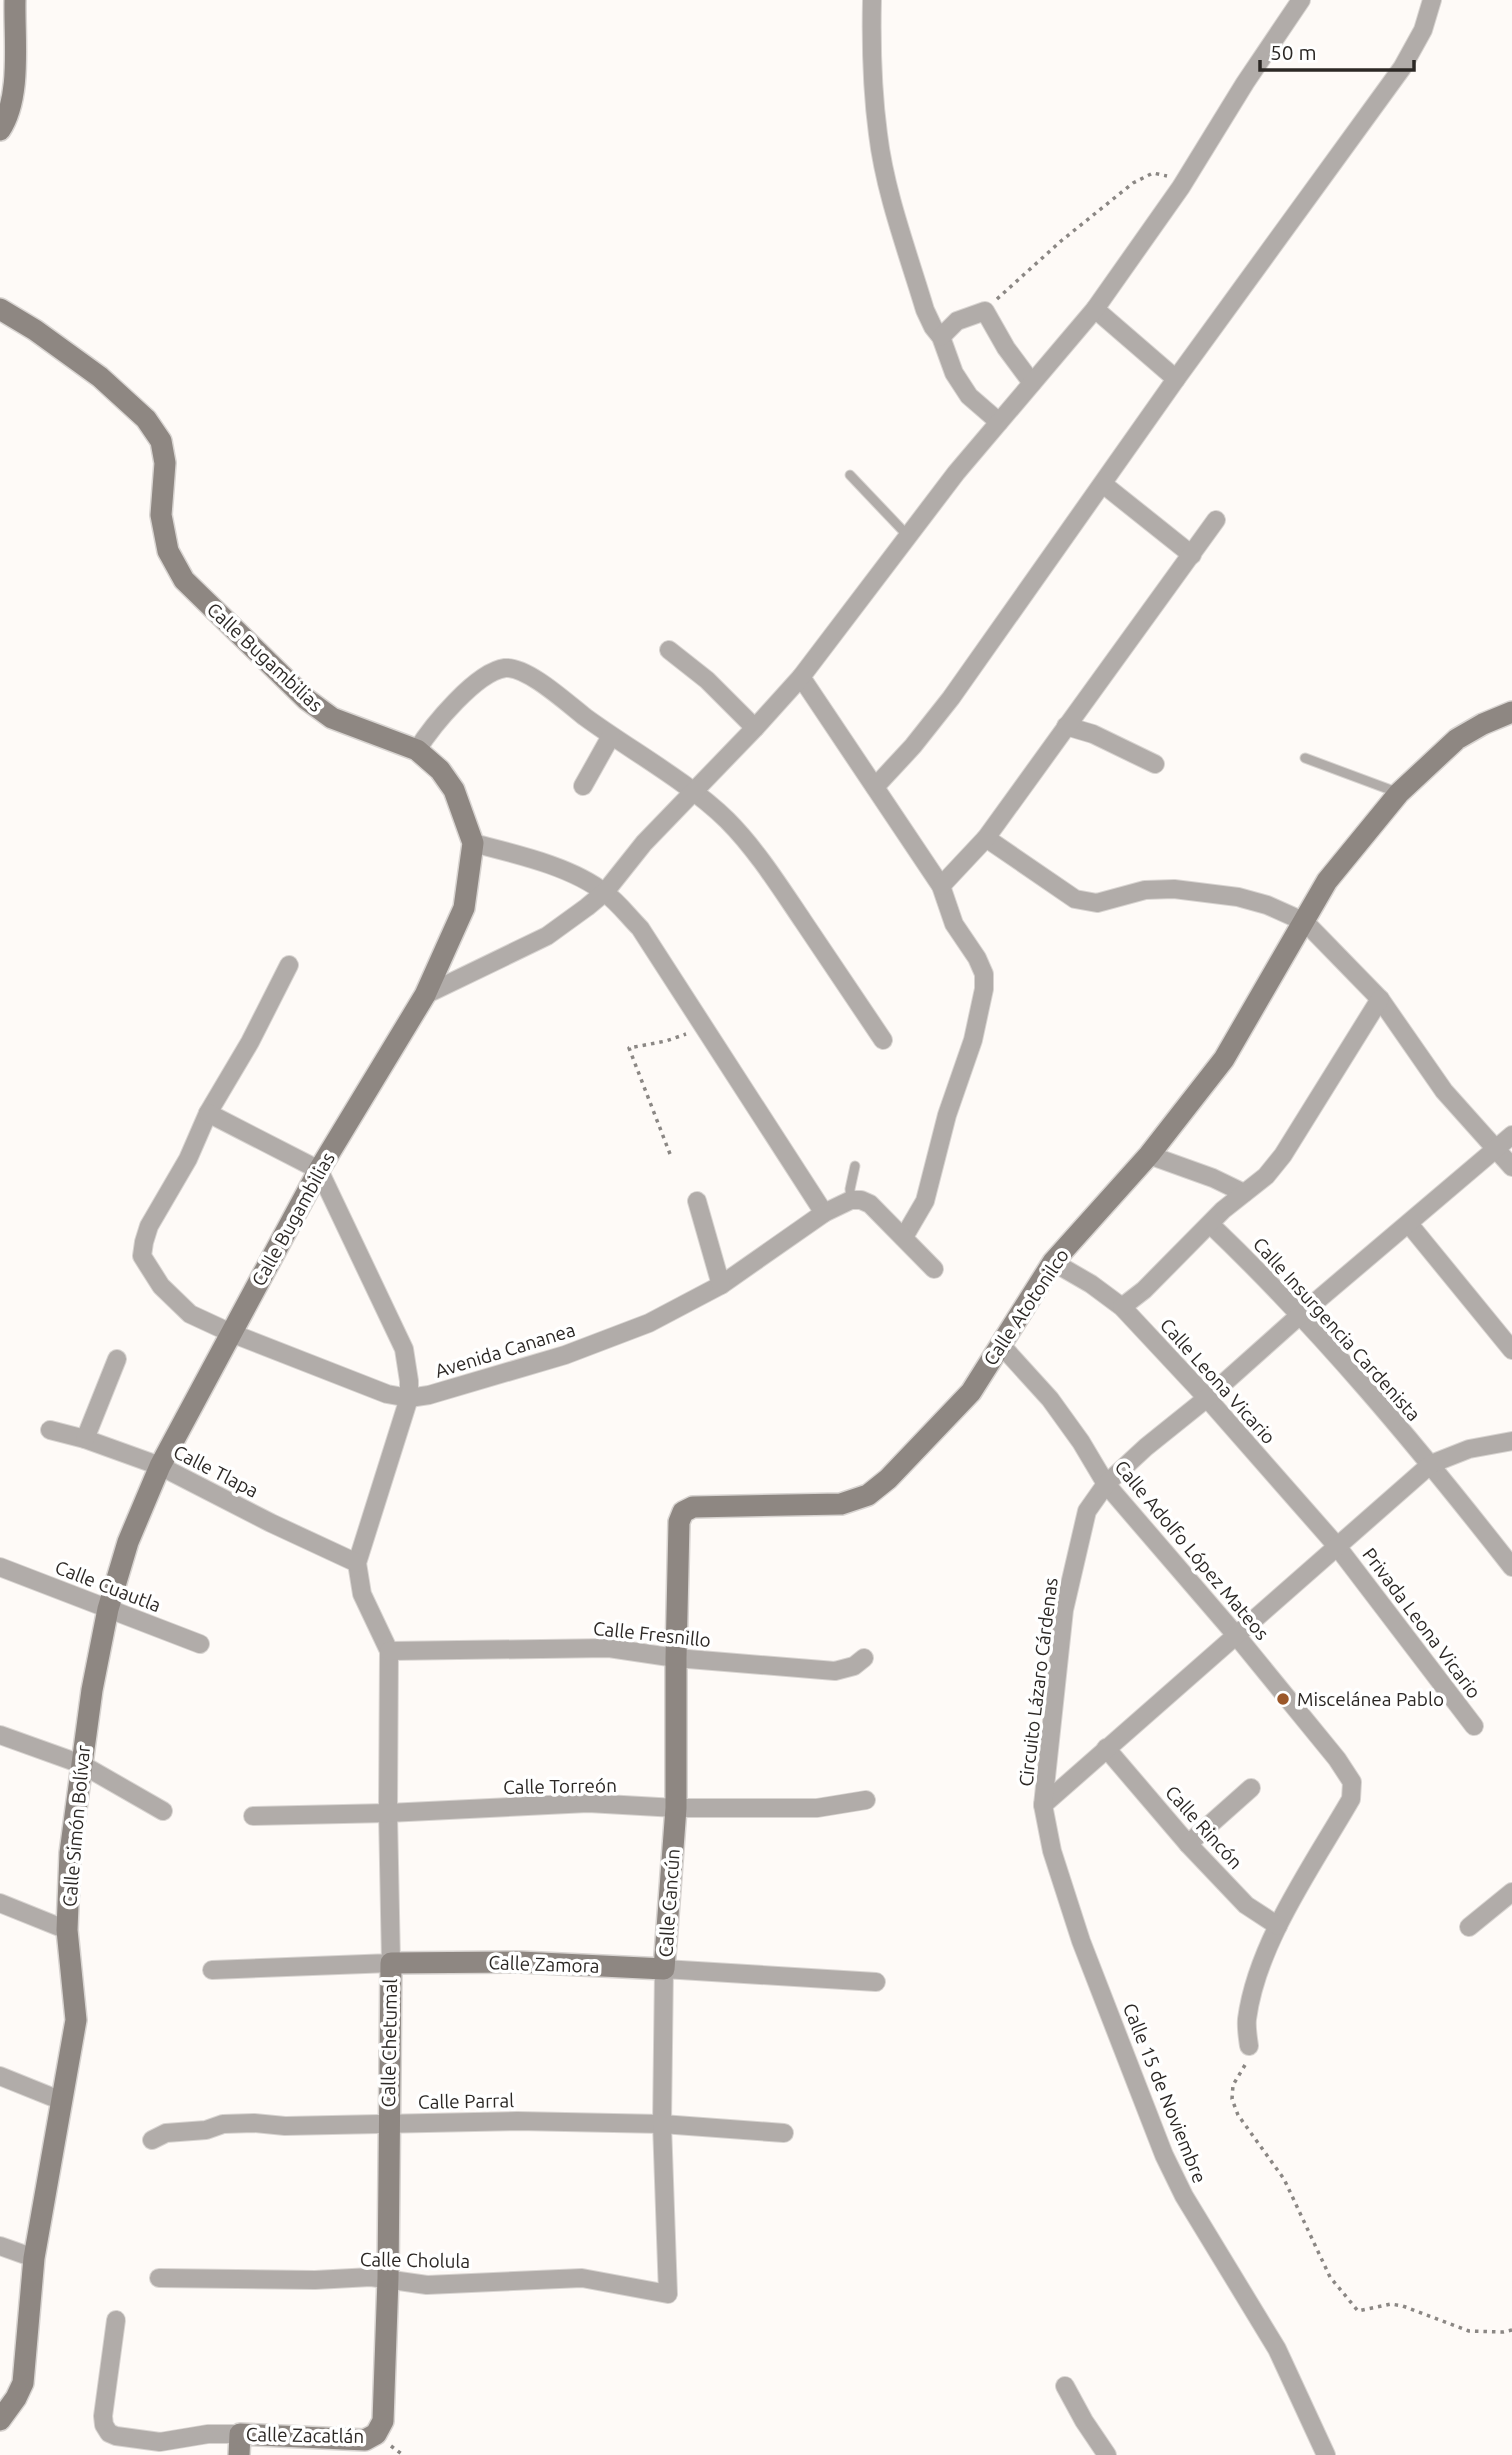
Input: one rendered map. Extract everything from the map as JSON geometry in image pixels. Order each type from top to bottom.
[{"type":"street","points":[[0,130],[13,96],[15,0]]},
{"type":"street","points":[[872,0],[871,44],[878,136],[893,200],[925,310],[933,327],[942,337],[954,373],[969,396],[999,422]]},
{"type":"street","points":[[425,995],[547,936],[605,892],[644,843],[801,677],[956,473],[1095,309],[1181,187],[1245,83],[1301,0]]},
{"type":"street","points":[[875,787],[914,746],[951,698],[1402,68],[1423,30],[1432,0]]},
{"type":"street","name":"Calle Bugambilias","points":[[0,309],[36,330],[89,369],[146,419],[160,442],[165,463],[161,514],[168,551],[184,580],[306,699],[332,718],[417,750],[440,770],[454,790],[473,844],[464,908],[425,995],[319,1170],[231,1333]]},
{"type":"street","points":[[1095,309],[1177,379]]},
{"type":"street","points":[[942,337],[957,321],[985,311],[1006,348],[1032,383]]},
{"type":"street","points":[[1103,484],[1192,555]]},
{"type":"street","points":[[942,886],[986,838],[1216,520]]},
{"type":"street","points":[[669,650],[707,680],[755,727]]},
{"type":"street","points":[[417,750],[434,724],[470,688],[502,668],[516,668],[535,679],[611,736],[694,791],[728,821],[776,881],[883,1041]]},
{"type":"street","points":[[801,677],[942,886],[954,924],[977,958],[984,974],[984,989],[973,1040],[947,1115],[925,1201],[904,1237]]},
{"type":"street","name":"Calle Atotonilco","points":[[683,1512],[692,1507],[841,1504],[868,1495],[888,1479],[971,1392],[1053,1262],[1149,1155],[1224,1059],[1327,881],[1399,793],[1457,740],[1483,724],[1512,712]]},
{"type":"street","points":[[1066,726],[1093,734],[1155,764]]},
{"type":"street","points":[[583,786],[611,736]]},
{"type":"street","points":[[986,838],[1075,899],[1097,903],[1145,890],[1174,889],[1238,897],[1267,905],[1305,922],[1380,999],[1444,1091],[1512,1167]]},
{"type":"street","points":[[473,844],[519,855],[563,870],[605,892],[640,928],[824,1213]]},
{"type":"street","points":[[289,965],[250,1042],[208,1113],[319,1170],[404,1349],[409,1398],[357,1563],[362,1594],[389,1651]]},
{"type":"street","points":[[1122,1307],[1144,1290],[1244,1192],[1266,1176],[1283,1155],[1380,999]]},
{"type":"street","name":"Avenida Cananea","points":[[208,1113],[188,1159],[149,1226],[144,1242],[142,1256],[161,1286],[190,1314],[231,1333],[387,1394],[409,1398],[429,1395],[565,1355],[668,1314],[721,1285],[824,1213],[851,1200]]},
{"type":"street","name":"Circuito Lázaro Cárdenas","points":[[1043,1805],[1064,1610],[1087,1511],[1106,1484],[1146,1447],[1512,1135]]},
{"type":"street","points":[[1149,1155],[1244,1192]]},
{"type":"street","points":[[851,1200],[870,1204],[934,1269]]},
{"type":"street","points":[[697,1201],[721,1285]]},
{"type":"street","points":[[1409,1224],[1512,1350]]},
{"type":"street","name":"Calle Insurgencia Cardenista","points":[[1211,1225],[1300,1315],[1431,1464],[1512,1567]]},
{"type":"street","name":"Calle Leona Vicario","points":[[1053,1262],[1091,1284],[1122,1307],[1336,1545]]},
{"type":"street","name":"Calle Simón Bolívar","points":[[0,2420],[16,2399],[23,2383],[34,2258],[76,2020],[67,1930],[70,1853],[92,1690],[108,1609],[128,1542],[160,1466],[231,1333]]},
{"type":"street","name":"Calle Adolfo López Mateos","points":[[1001,1345],[1050,1399],[1081,1442],[1106,1484],[1235,1634],[1337,1759],[1352,1782],[1351,1799],[1278,1926]]},
{"type":"street","points":[[86,1439],[117,1359]]},
{"type":"street","name":"Calle Tlapa","points":[[50,1430],[86,1439],[160,1466],[271,1523],[357,1563]]},
{"type":"street","name":"Circuito Lázaro Cárdenas","points":[[1043,1805],[1431,1464],[1469,1449],[1512,1441]]},
{"type":"street","name":"Calle Cancún","points":[[668,2294],[662,2124],[664,1969],[676,1808],[679,1522],[683,1512]]},
{"type":"street","name":"Privada Leona Vicario","points":[[1336,1545],[1474,1726]]},
{"type":"street","name":"Calle Cuautla","points":[[0,1567],[200,1644]]},
{"type":"street","name":"Calle Fresnillo","points":[[389,1651],[608,1648],[676,1658],[835,1671],[854,1666],[864,1658]]},
{"type":"street","name":"Calle Chetumal","points":[[376,2434],[383,2421],[388,2278],[391,1962],[389,1651]]},
{"type":"street","points":[[0,1735],[81,1764],[163,1811]]},
{"type":"street","name":"Calle Rincón","points":[[1106,1748],[1188,1844],[1246,1905],[1278,1926]]},
{"type":"street","points":[[1188,1844],[1251,1788]]},
{"type":"street","name":"Calle Torreón","points":[[253,1816],[388,1813],[588,1803],[676,1808],[817,1808],[866,1800]]},
{"type":"street","name":"Calle 15 de Noviembre","points":[[1043,1805],[1052,1851],[1081,1941],[1164,2155],[1184,2196],[1277,2349],[1326,2455]]},
{"type":"street","points":[[1469,1927],[1512,1892]]},
{"type":"street","points":[[0,1903],[67,1930]]},
{"type":"street","points":[[1249,2046],[1246,2021],[1260,1970],[1278,1926]]},
{"type":"street","name":"Calle Zamora","points":[[212,1970],[391,1962],[520,1962],[876,1982]]},
{"type":"street","points":[[0,2076],[62,2101]]},
{"type":"street","name":"Calle Parral","points":[[152,2140],[166,2133],[206,2130],[223,2124],[254,2123],[285,2126],[517,2121],[662,2124],[784,2133]]},
{"type":"street","points":[[0,2246],[34,2258]]},
{"type":"street","name":"Calle Cholula","points":[[159,2278],[315,2280],[371,2277],[427,2285],[582,2278],[668,2294]]},
{"type":"street","name":"Calle Zacatlán","points":[[116,2320],[103,2416],[104,2425],[116,2436],[160,2442],[208,2434],[240,2444],[365,2440],[376,2434]]},
{"type":"street","points":[[1065,2386],[1084,2421],[1108,2455]]},
{"type":"lane","points":[[849,475],[908,536]]},
{"type":"lane","points":[[1305,758],[1399,793]]},
{"type":"lane","points":[[851,1200],[850,1189],[855,1166]]},
{"type":"path","points":[[985,311],[1052,248],[1133,183],[1153,173],[1164,174],[1181,187]]},
{"type":"path","points":[[670,1154],[629,1048],[666,1041],[704,1027]]},
{"type":"path","points":[[1249,2046],[1247,2061],[1233,2085],[1232,2099],[1238,2115],[1284,2179],[1330,2277],[1358,2311],[1391,2304],[1469,2331],[1512,2330]]},
{"type":"place","name":"Miscelánea Pablo","points":[[1283,1699]]}]
